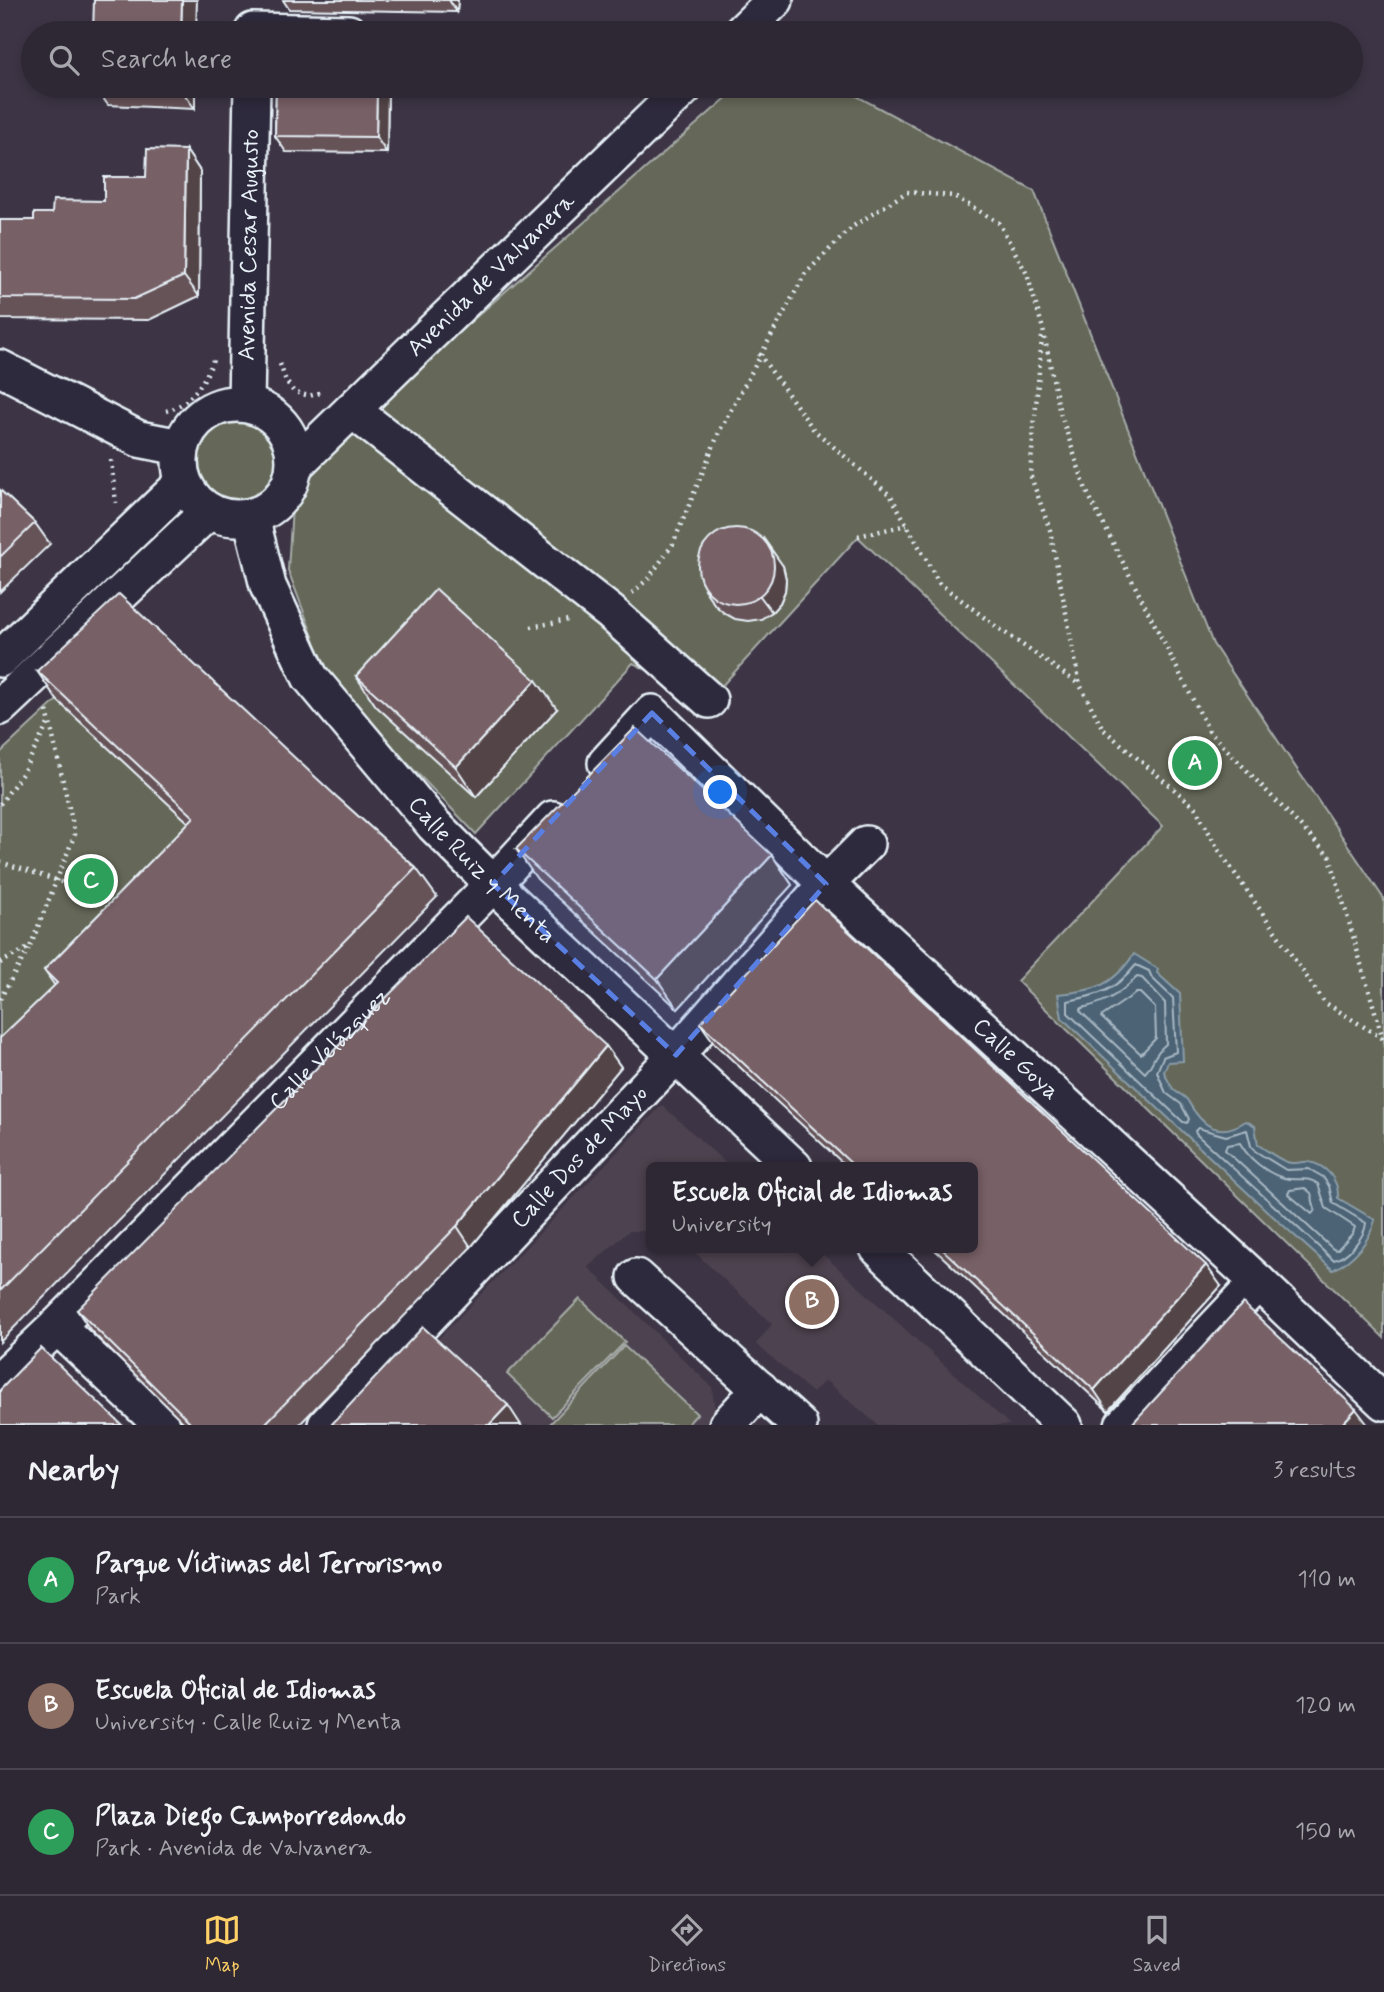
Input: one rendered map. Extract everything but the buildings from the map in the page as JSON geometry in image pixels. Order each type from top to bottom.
[{"type":"street","points":[[753,21],[775,0]]},
{"type":"street","name":"Avenida Cesar Augusto","points":[[246,404],[252,98]]},
{"type":"street","name":"Avenida de Valvanera","points":[[295,465],[674,98]]},
{"type":"street","points":[[0,368],[139,439],[181,464]]},
{"type":"street","points":[[226,404],[246,404],[266,411],[281,424],[293,445],[295,465],[293,477],[284,495],[269,509],[251,517],[228,518],[209,512],[193,499],[181,464],[188,429],[202,415],[226,404]]},
{"type":"street","points":[[352,410],[610,611],[709,700]]},
{"type":"street","points":[[0,628],[181,464]]},
{"type":"street","points":[[0,659],[181,464]]},
{"type":"street","points":[[0,707],[209,512]]},
{"type":"street","name":"Calle Ruiz y Menta","points":[[251,517],[268,586],[310,677],[434,825],[493,884],[789,1162]]},
{"type":"street","name":"Calle Velázquez","points":[[0,1380],[57,1326],[493,884],[652,713]]},
{"type":"street","name":"Calle Goya","points":[[652,713],[827,884],[1384,1402]]},
{"type":"street","name":"Calle Dos de Mayo","points":[[326,1425],[676,1055],[827,884],[866,844]]},
{"type":"street","points":[[883,1253],[1064,1425]]},
{"type":"street","points":[[636,1277],[799,1425]]},
{"type":"street","points":[[1123,1425],[1258,1282]]},
{"type":"street","points":[[57,1326],[162,1425]]},
{"type":"street","points":[[727,1425],[760,1389]]},
{"type":"path","points":[[531,627],[610,611],[649,579],[673,544],[720,430],[759,354],[805,274],[852,227],[907,192],[954,196],[999,223],[1027,274],[1043,329],[1059,409],[1086,490],[1209,731],[1330,857],[1383,1039]]},
{"type":"path","points":[[1043,329],[1030,474],[1050,530],[1080,685],[1103,729],[1195,807],[1218,849],[1324,1002],[1383,1039]]},
{"type":"path","points":[[759,354],[814,430],[891,496],[939,583],[1080,685]]},
{"type":"path","points":[[97,419],[91,432],[104,445],[112,461],[117,493],[115,521]]},
{"type":"path","points":[[858,536],[907,525]]},
{"type":"path","points":[[0,999],[30,947],[75,834],[38,671]]},
{"type":"path","points":[[0,804],[22,774],[49,721]]},
{"type":"path","points":[[0,862],[125,906]]},
{"type":"path","points":[[0,963],[30,947]]},
{"type":"highlighted area","points":[[652,713],[826,884],[676,1055],[493,884]]},
{"type":"shaded area","points":[[662,1105],[725,1162],[646,1162],[646,1231],[629,1231],[588,1267],[712,1387],[715,1411],[703,1425],[356,1425]]},
{"type":"shaded area","points":[[695,1253],[821,1253],[1010,1425],[878,1425],[825,1380],[813,1393],[756,1344],[772,1324]]},
{"type":"green space","points":[[726,98],[860,98],[1034,191],[1213,644],[1384,899],[1384,1338],[1017,981],[1163,826],[858,537],[709,700],[633,663],[476,834],[331,684],[288,570],[292,507],[331,444]]},
{"type":"green space","points":[[236,417],[253,420],[267,430],[277,444],[280,461],[277,478],[267,492],[253,502],[236,505],[219,502],[205,492],[195,478],[192,461],[195,444],[205,430],[219,420]]},
{"type":"green space","points":[[57,700],[215,847],[0,1087],[0,753]]},
{"type":"green space","points":[[580,1299],[625,1342],[552,1417],[507,1374]]},
{"type":"green space","points":[[624,1346],[697,1414],[687,1425],[549,1425]]},
{"type":"water","points":[[1134,954],[1158,969],[1157,973],[1180,994],[1183,1061],[1168,1062],[1164,1072],[1175,1091],[1212,1127],[1227,1129],[1246,1121],[1255,1126],[1258,1145],[1276,1157],[1289,1163],[1309,1162],[1321,1166],[1334,1180],[1338,1198],[1375,1220],[1365,1243],[1341,1266],[1333,1270],[1062,1018],[1058,994],[1102,985],[1118,973]]},
{"type":"place","name":"Parque Víctimas del Terrorismo","points":[[1195,763]]},
{"type":"place","name":"Plaza Diego Camporredondo","points":[[91,881]]},
{"type":"place","name":"Escuela Oficial de Idiomas","points":[[812,1302]]}]
